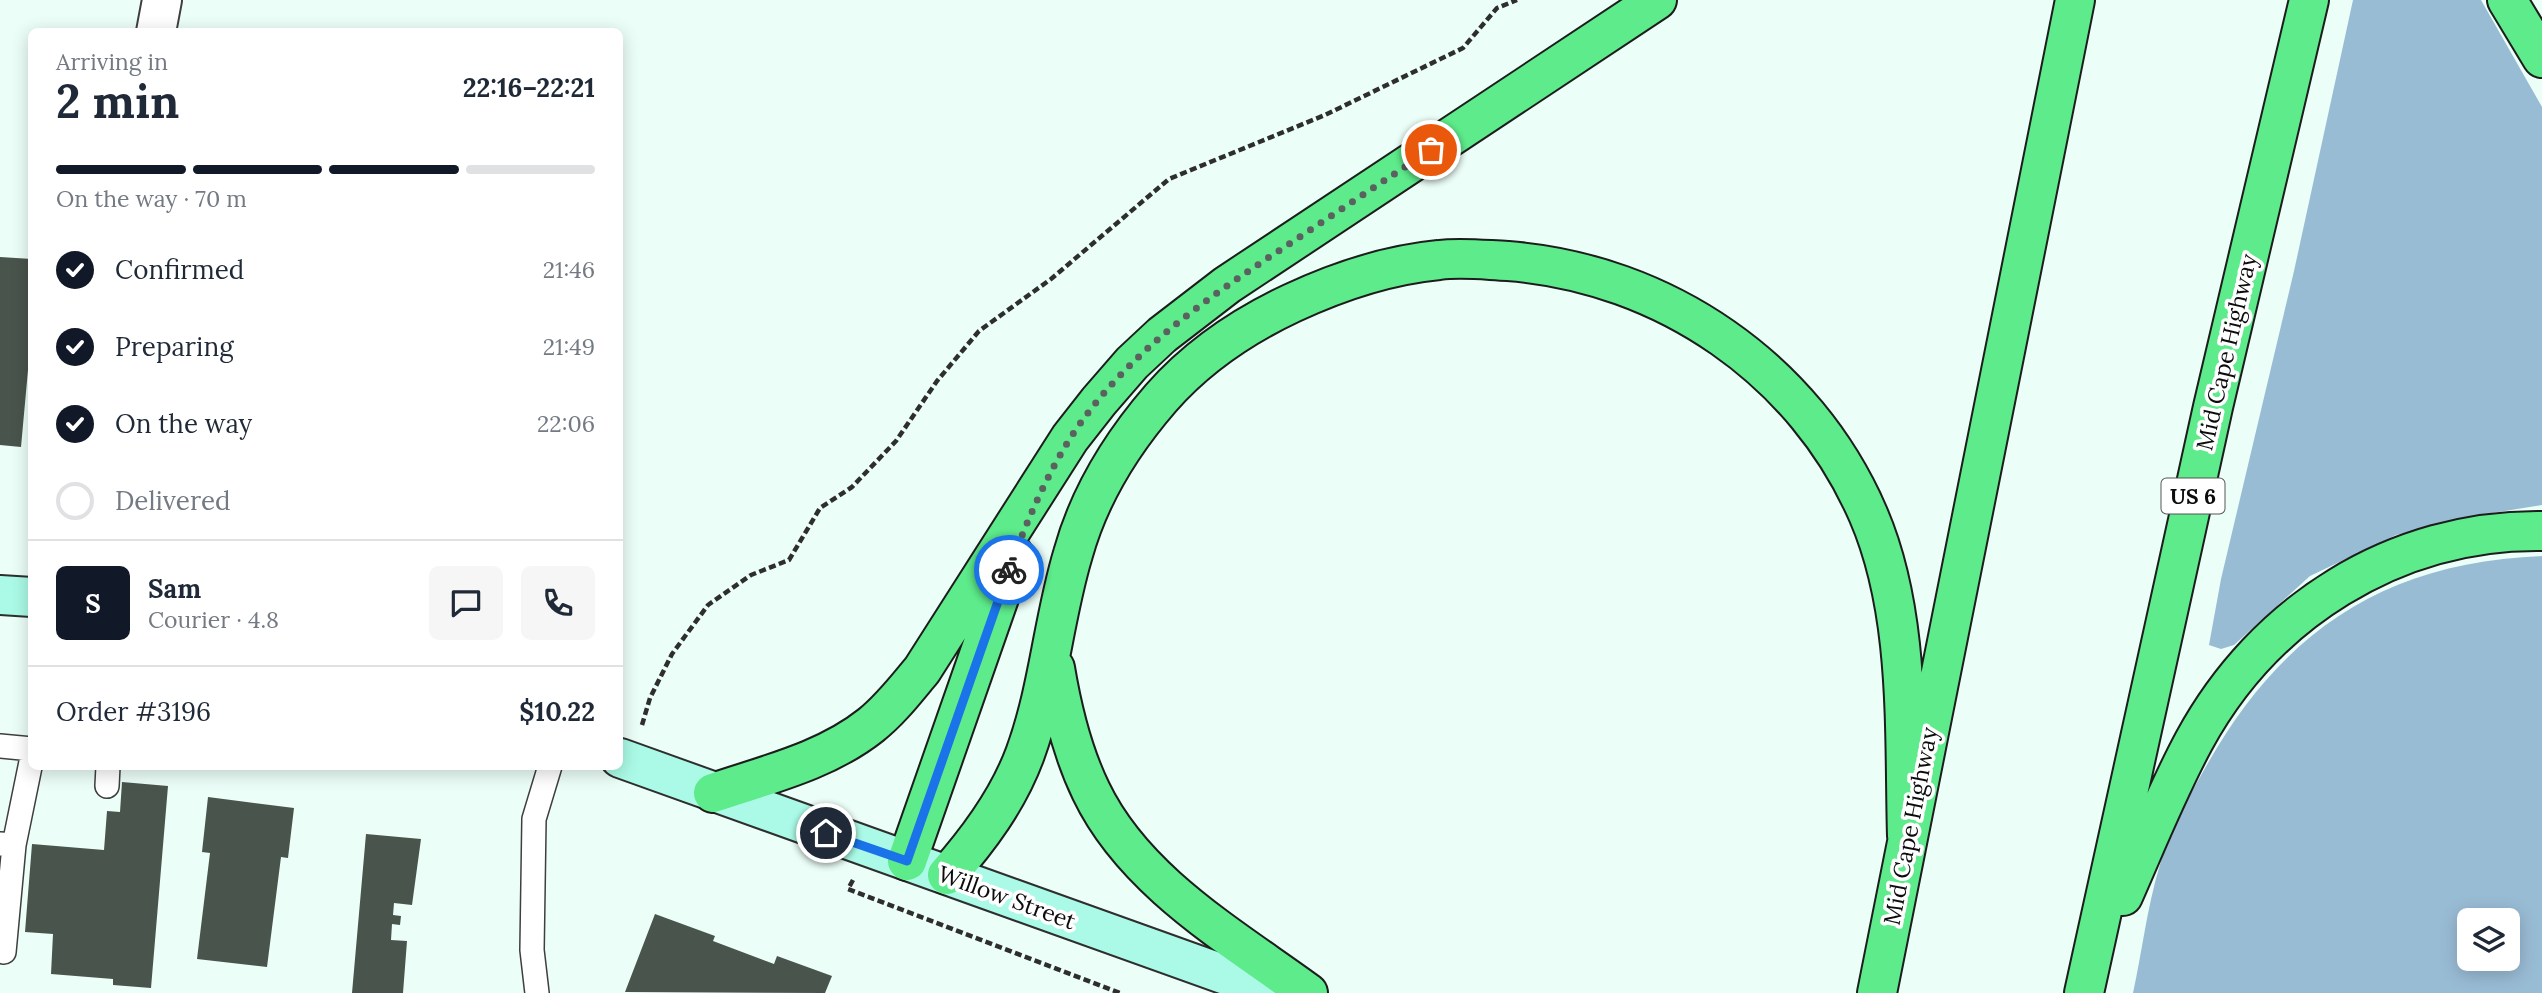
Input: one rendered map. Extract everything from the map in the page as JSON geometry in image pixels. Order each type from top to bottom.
[{"type":"highway","points":[[907,861],[1023,532],[1070,438],[1132,363],[1191,310],[1657,0]]},
{"type":"highway","name":"Mid Cape Highway","points":[[1877,993],[2074,0]]},
{"type":"highway","name":"Mid Cape Highway","points":[[2086,986],[2213,407],[2309,0]]},
{"type":"highway","points":[[2507,0],[2542,58]]},
{"type":"highway","points":[[947,875],[976,842],[994,816],[1019,767],[1036,723],[1073,553],[1088,509],[1110,469],[1163,396],[1198,362],[1236,332],[1319,290],[1362,274],[1444,259],[1488,260],[1568,269],[1613,281],[1656,298],[1733,344],[1797,401],[1832,448],[1868,515],[1892,593],[1902,684],[1908,836]]},
{"type":"highway","points":[[713,793],[821,755],[870,726],[896,702],[922,670],[1049,476]]},
{"type":"highway","points":[[2086,986],[2168,793],[2195,739],[2218,702],[2248,663],[2281,630],[2313,603],[2349,579],[2390,560],[2484,535],[2542,531]]},
{"type":"highway","points":[[1052,652],[1062,710],[1074,748],[1091,792],[1113,828],[1141,862],[1175,895],[1308,993]]},
{"type":"main road","points":[[0,595],[28,597]]},
{"type":"main road","name":"Willow Street","points":[[626,760],[1276,993]]},
{"type":"street","points":[[157,28],[162,0]]},
{"type":"lane","points":[[0,746],[28,749]]},
{"type":"lane","points":[[4,953],[7,844],[28,770]]},
{"type":"lane","points":[[537,993],[532,950],[534,819],[549,770]]},
{"type":"path","points":[[626,760],[650,698],[671,654],[708,605],[751,575],[789,560],[820,508],[852,487],[896,441],[937,381],[979,331],[1051,279],[1169,179],[1325,115],[1463,48],[1497,8],[1517,0]]},
{"type":"path","points":[[871,849],[848,890],[1120,993]]},
{"type":"shaded area","points":[[2353,0],[2481,0],[2542,107],[2542,505],[2480,515],[2396,535],[2310,576],[2234,645],[2221,649],[2209,645],[2221,579],[2294,271]]},
{"type":"shaded area","points":[[2542,556],[2542,993],[2133,993],[2163,854],[2187,801],[2238,716],[2271,675],[2306,640],[2346,612],[2389,589],[2436,572],[2487,561]]},
{"type":"building","points":[[0,257],[28,259],[28,370],[21,447],[0,445]]},
{"type":"building","points":[[122,782],[168,786],[151,988],[113,985],[113,979],[51,974],[53,934],[25,932],[32,844],[104,850],[107,811],[120,812]]},
{"type":"building","points":[[208,797],[294,808],[288,858],[281,857],[267,967],[197,959],[210,853],[202,852]]},
{"type":"building","points":[[366,834],[421,839],[412,905],[394,903],[393,915],[401,916],[400,925],[392,924],[391,940],[407,941],[403,993],[352,993]]},
{"type":"building","points":[[655,914],[715,936],[713,941],[774,964],[777,956],[832,976],[825,993],[625,992]]},
{"type":"way so far","points":[[1009,570],[1023,532],[1070,438],[1132,363],[1191,310],[1431,150]]},
{"type":"route","points":[[826,833],[907,861],[1009,570]]}]
